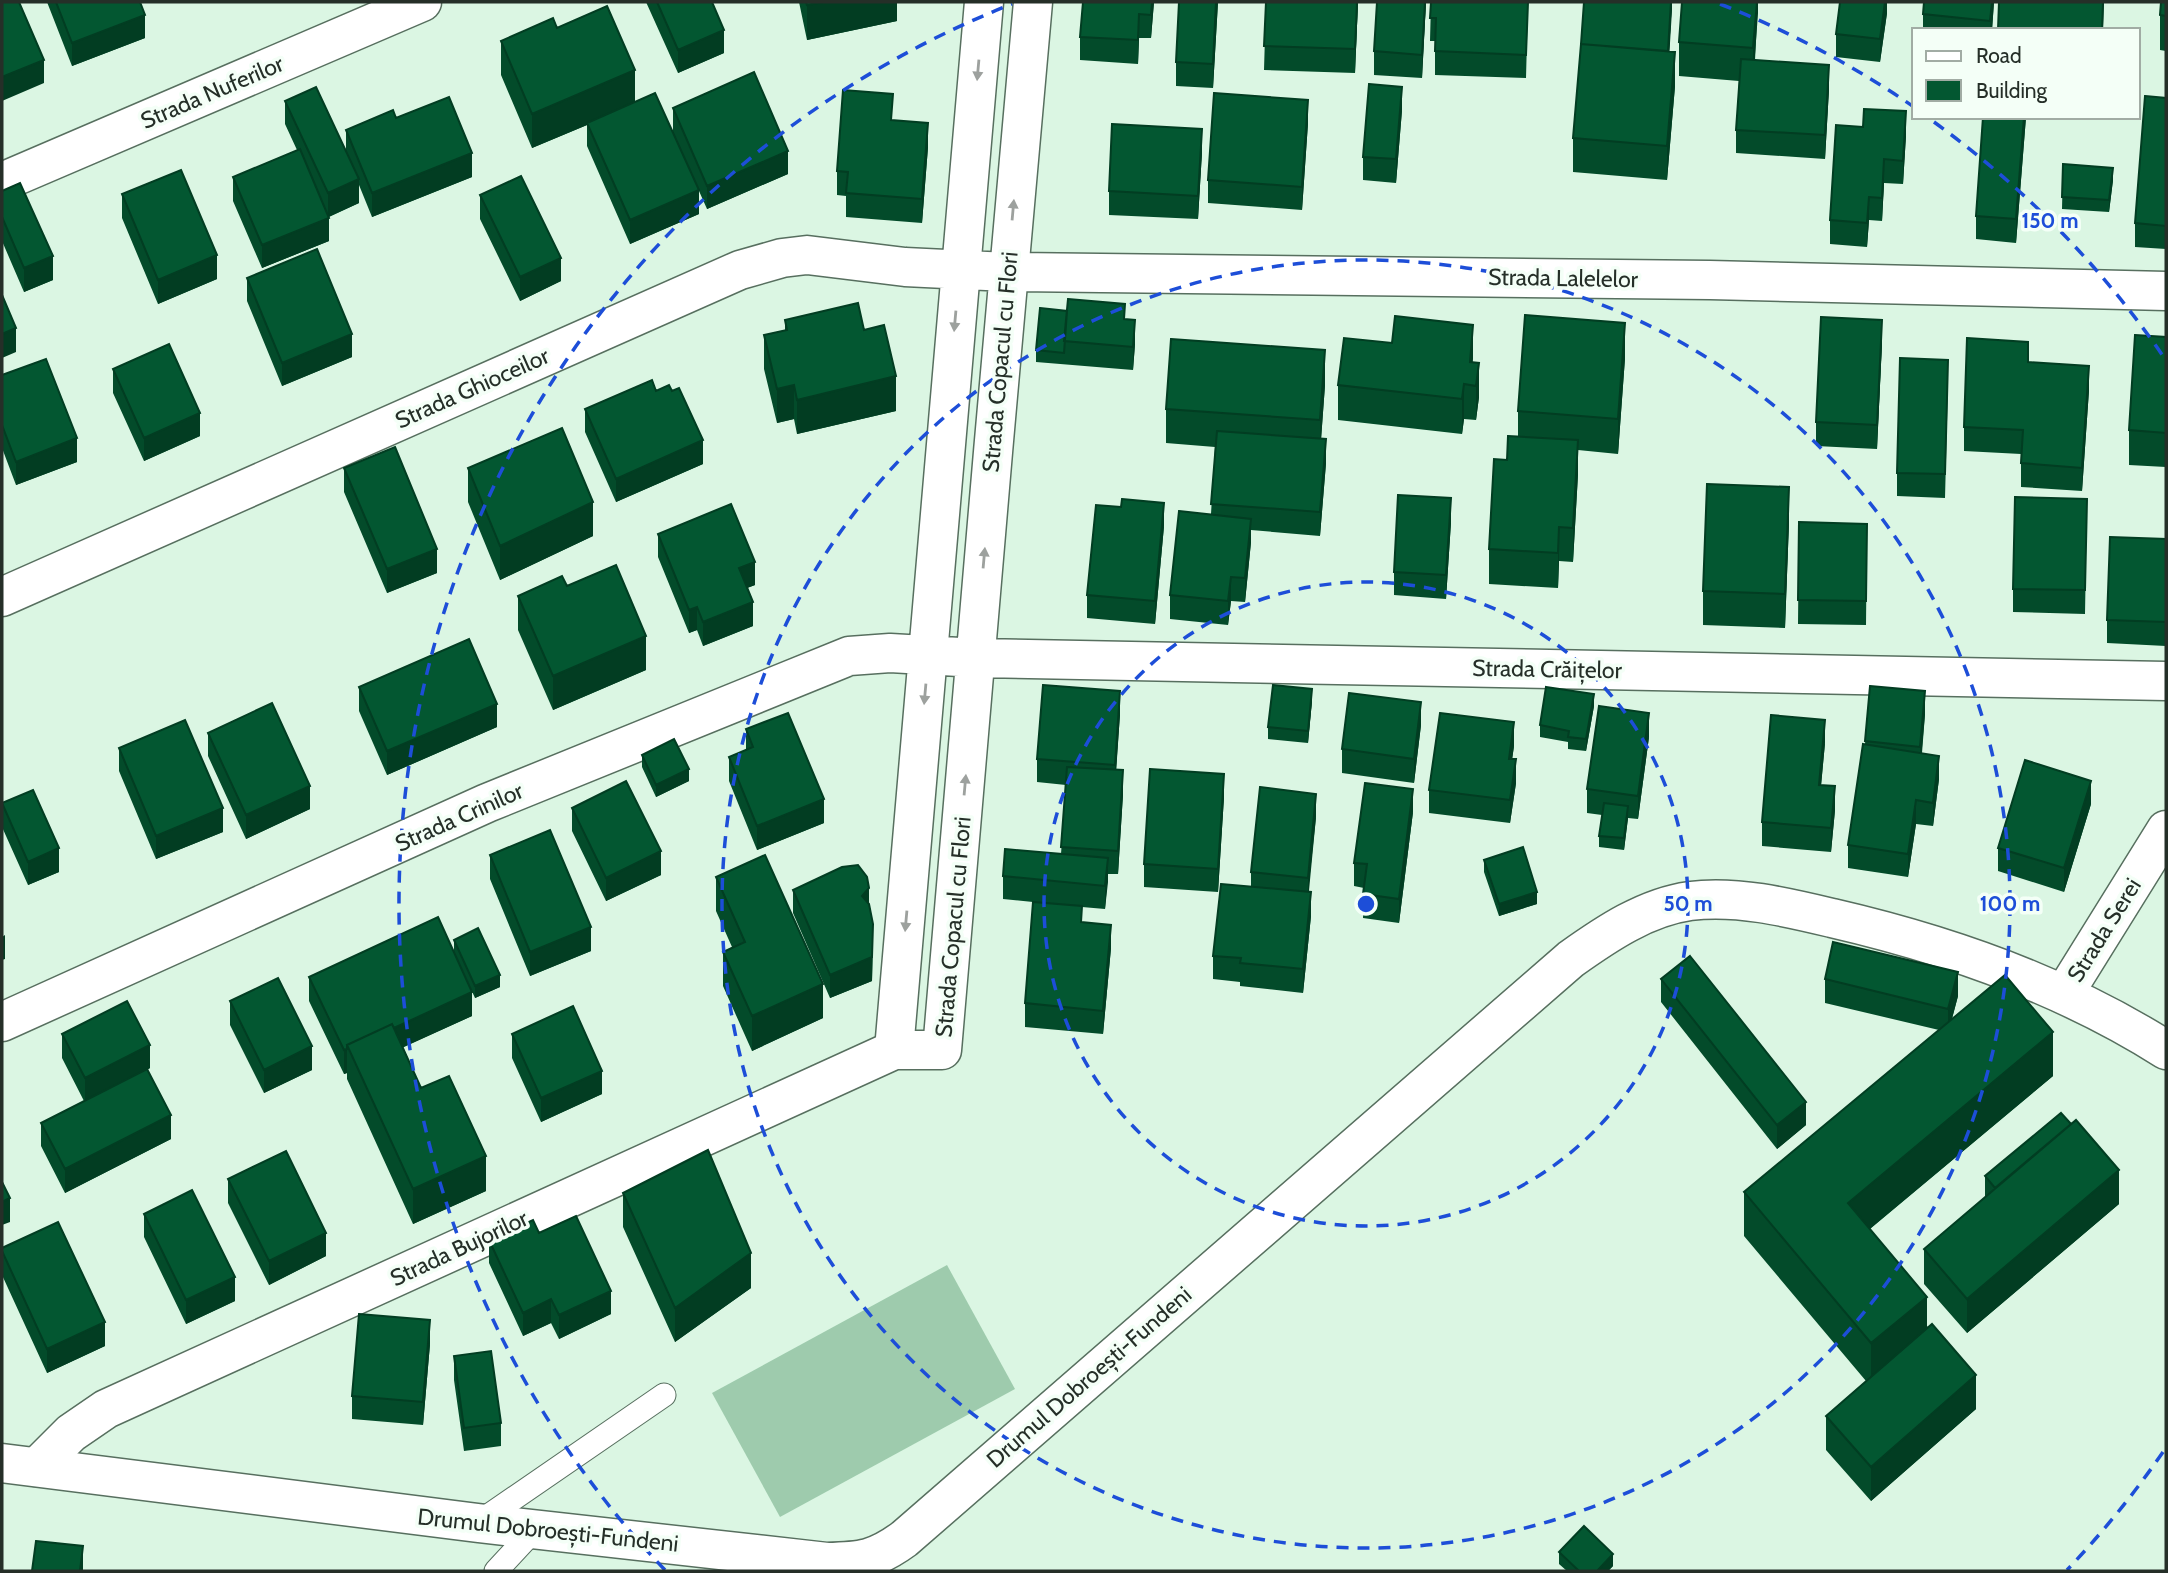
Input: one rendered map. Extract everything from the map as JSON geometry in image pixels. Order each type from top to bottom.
[{"type":"street","name":"Strada Nuferilor","points":[[2,182],[422,2]]},
{"type":"street","name":"Strada Copacul cu Flori","points":[[984,2],[894,1050],[942,1050],[977,658],[1007,272],[1033,2]]},
{"type":"street","name":"Strada Ghioceilor","points":[[2,597],[740,270],[782,258],[807,256],[960,270]]},
{"type":"street","name":"Strada Lalelelor","points":[[960,270],[1710,280],[2166,291]]},
{"type":"street","name":"Strada Crinilor","points":[[2,1022],[487,803],[831,663],[849,656],[870,653],[929,655]]},
{"type":"street","name":"Strada Crăițelor","points":[[929,655],[2166,681]]},
{"type":"street","name":"Strada Serei","points":[[2064,994],[2166,830]]},
{"type":"street","name":"Drumul Dobroești-Fundeni","points":[[19,1465],[535,1530],[827,1562],[856,1561],[883,1554],[904,1539],[1571,959],[1599,939],[1659,908],[1689,901],[1726,900],[1816,914],[1937,945],[1998,966],[2064,994],[2166,1050]]},
{"type":"street","name":"Strada Bujorilor","points":[[19,1465],[106,1409],[894,1050]]},
{"type":"lane","points":[[478,1523],[664,1395]]},
{"type":"lane","points":[[496,1571],[535,1530]]},
{"type":"green space","points":[[947,1265],[1015,1389],[780,1517],[712,1393]]},
{"type":"building","points":[[2,2],[19,2],[44,60],[2,77]]},
{"type":"building","points":[[56,2],[140,2],[145,15],[72,43]]},
{"type":"building","points":[[657,2],[712,2],[724,30],[678,50]]},
{"type":"building","points":[[1083,2],[1152,2],[1151,15],[1139,14],[1138,40],[1080,37]]},
{"type":"building","points":[[1179,2],[1216,2],[1213,64],[1176,62]]},
{"type":"building","points":[[1266,2],[1357,2],[1355,49],[1264,46]]},
{"type":"building","points":[[1377,2],[1425,2],[1422,55],[1374,51]]},
{"type":"building","points":[[1431,2],[1528,2],[1526,55],[1435,51],[1436,18],[1430,18]]},
{"type":"building","points":[[1584,2],[1671,2],[1668,51],[1581,44]]},
{"type":"building","points":[[1682,2],[1757,2],[1753,48],[1679,42]]},
{"type":"building","points":[[1840,2],[1885,2],[1880,39],[1836,34]]},
{"type":"building","points":[[1924,2],[1992,2],[1990,21],[1923,14]]},
{"type":"building","points":[[1999,2],[2103,2],[2102,28],[1998,28]]},
{"type":"building","points":[[2161,2],[2166,2],[2166,16],[2160,15]]},
{"type":"building","points":[[607,6],[635,70],[532,114],[501,41],[553,18],[557,28]]},
{"type":"building","points":[[1581,44],[1675,52],[1667,146],[1573,138]]},
{"type":"building","points":[[1741,59],[1829,65],[1825,135],[1736,130]]},
{"type":"building","points":[[754,72],[788,151],[707,186],[673,108]]},
{"type":"building","points":[[1369,84],[1402,87],[1396,159],[1363,157]]},
{"type":"building","points":[[316,87],[359,179],[328,193],[285,101]]},
{"type":"building","points":[[843,90],[893,94],[891,120],[928,123],[922,199],[846,193],[848,172],[837,171]]},
{"type":"building","points":[[655,93],[699,190],[630,220],[587,123]]},
{"type":"building","points":[[1214,93],[1308,100],[1302,187],[1208,180]]},
{"type":"building","points":[[2145,96],[2166,98],[2166,226],[2135,223]]},
{"type":"building","points":[[449,97],[472,153],[372,193],[346,130],[393,110],[396,118]]},
{"type":"building","points":[[1864,109],[1906,111],[1903,161],[1884,159],[1882,198],[1869,197],[1867,223],[1830,220],[1836,125],[1863,127]]},
{"type":"building","points":[[1983,119],[2024,119],[2016,219],[1976,216]]},
{"type":"building","points":[[1112,124],[1202,129],[1198,196],[1109,191]]},
{"type":"building","points":[[300,149],[329,218],[262,245],[233,177]]},
{"type":"building","points":[[2063,164],[2113,168],[2109,200],[2062,197]]},
{"type":"building","points":[[181,170],[217,255],[158,280],[122,194]]},
{"type":"building","points":[[521,176],[561,258],[520,277],[480,195]]},
{"type":"building","points":[[20,183],[53,256],[24,268],[2,217],[2,191]]},
{"type":"building","points":[[317,249],[352,334],[282,363],[247,278]]},
{"type":"building","points":[[2,295],[16,328],[2,334]]},
{"type":"building","points":[[1068,299],[1125,304],[1124,319],[1135,320],[1133,347],[1064,341]]},
{"type":"building","points":[[858,303],[864,330],[884,325],[896,376],[797,400],[794,385],[777,389],[764,335],[787,330],[785,320]]},
{"type":"building","points":[[1040,308],[1067,311],[1064,353],[1036,350]]},
{"type":"building","points":[[1525,315],[1625,323],[1618,419],[1518,411]]},
{"type":"building","points":[[1395,316],[1473,325],[1470,362],[1479,363],[1476,386],[1464,384],[1462,399],[1338,385],[1344,338],[1392,343]]},
{"type":"building","points":[[1821,317],[1882,320],[1877,425],[1816,422]]},
{"type":"building","points":[[2135,335],[2166,337],[2166,433],[2129,430]]},
{"type":"building","points":[[1967,338],[2028,342],[2028,362],[2089,366],[2082,468],[2021,463],[2023,430],[1964,427]]},
{"type":"building","points":[[1171,339],[1325,350],[1320,420],[1166,409]]},
{"type":"building","points":[[169,344],[200,413],[144,438],[113,369]]},
{"type":"building","points":[[1900,358],[1948,360],[1945,474],[1897,473]]},
{"type":"building","points":[[46,359],[77,438],[16,462],[2,425],[2,375]]},
{"type":"building","points":[[652,380],[656,391],[669,385],[672,391],[679,388],[703,440],[616,479],[585,409]]},
{"type":"building","points":[[562,428],[593,502],[500,546],[468,468]]},
{"type":"building","points":[[1217,431],[1326,439],[1320,512],[1211,504]]},
{"type":"building","points":[[1508,436],[1578,440],[1573,528],[1559,527],[1558,553],[1489,549],[1494,459],[1507,460]]},
{"type":"building","points":[[395,447],[437,549],[387,569],[344,468]]},
{"type":"building","points":[[1707,484],[1789,487],[1785,594],[1703,591]]},
{"type":"building","points":[[1398,495],[1451,498],[1446,575],[1394,572]]},
{"type":"building","points":[[2015,497],[2087,499],[2085,590],[2013,589]]},
{"type":"building","points":[[1122,499],[1164,503],[1155,601],[1087,595],[1096,505],[1121,507]]},
{"type":"building","points":[[731,504],[755,562],[739,568],[753,602],[703,622],[697,607],[689,610],[658,534]]},
{"type":"building","points":[[1179,511],[1251,519],[1245,578],[1231,577],[1228,601],[1170,595]]},
{"type":"building","points":[[1799,522],[1867,524],[1866,601],[1798,600]]},
{"type":"building","points":[[2110,537],[2166,539],[2166,622],[2107,620]]},
{"type":"building","points":[[616,565],[646,636],[553,676],[518,596],[562,576],[567,586]]},
{"type":"building","points":[[469,639],[497,704],[387,751],[359,687]]},
{"type":"building","points":[[1043,685],[1120,691],[1115,765],[1037,759]]},
{"type":"building","points":[[1273,685],[1312,689],[1308,731],[1268,727]]},
{"type":"building","points":[[1870,686],[1925,691],[1920,747],[1865,741]]},
{"type":"building","points":[[1546,687],[1594,694],[1586,739],[1568,737],[1569,731],[1540,725]]},
{"type":"building","points":[[1349,693],[1421,702],[1414,759],[1342,749]]},
{"type":"building","points":[[272,703],[310,786],[246,815],[208,733]]},
{"type":"building","points":[[1599,706],[1649,713],[1638,796],[1587,789]]},
{"type":"building","points":[[788,713],[824,799],[757,826],[729,757],[753,747],[746,729]]},
{"type":"building","points":[[1440,713],[1514,722],[1509,759],[1516,759],[1510,800],[1429,790]]},
{"type":"building","points":[[1771,715],[1825,720],[1819,785],[1835,786],[1831,828],[1762,822]]},
{"type":"building","points":[[185,720],[223,808],[156,836],[119,748]]},
{"type":"building","points":[[674,739],[689,769],[656,785],[642,755]]},
{"type":"building","points":[[1863,744],[1939,756],[1933,803],[1916,800],[1908,854],[1848,845]]},
{"type":"building","points":[[2025,760],[2091,781],[2064,868],[1998,848]]},
{"type":"building","points":[[1067,767],[1123,770],[1118,851],[1061,847]]},
{"type":"building","points":[[1150,769],[1224,774],[1218,869],[1144,864]]},
{"type":"building","points":[[626,781],[661,851],[606,878],[572,808]]},
{"type":"building","points":[[1365,783],[1413,789],[1399,899],[1363,894],[1367,864],[1354,863]]},
{"type":"building","points":[[1260,787],[1316,794],[1308,878],[1251,872]]},
{"type":"building","points":[[33,790],[59,848],[28,862],[2,803]]},
{"type":"building","points":[[1604,803],[1628,806],[1624,838],[1599,836]]},
{"type":"building","points":[[550,830],[591,927],[530,952],[490,855]]},
{"type":"building","points":[[1523,847],[1537,892],[1499,904],[1484,860]]},
{"type":"building","points":[[1005,849],[1108,858],[1105,886],[1003,876]]},
{"type":"building","points":[[765,855],[823,984],[752,1016],[723,952],[745,942],[716,877]]},
{"type":"building","points":[[858,865],[867,877],[869,888],[862,896],[869,904],[873,924],[872,957],[830,975],[793,890],[842,867]]},
{"type":"building","points":[[1221,884],[1311,892],[1303,969],[1240,963],[1241,958],[1213,956]]},
{"type":"building","points":[[1033,902],[1082,906],[1081,922],[1111,925],[1103,1011],[1025,1003]]},
{"type":"building","points":[[438,917],[472,992],[394,1028],[392,1024],[347,1045],[344,1050],[309,977]]},
{"type":"building","points":[[478,928],[500,975],[475,986],[454,940]]},
{"type":"building","points":[[1833,942],[1958,972],[1948,1009],[1825,979]]},
{"type":"building","points":[[1690,956],[1806,1102],[1777,1125],[1661,979]]},
{"type":"building","points":[[2005,975],[2053,1032],[1848,1203],[1927,1297],[1871,1343],[1744,1192]]},
{"type":"building","points":[[278,978],[312,1046],[264,1070],[230,1001]]},
{"type":"building","points":[[127,1001],[150,1045],[85,1078],[62,1034]]},
{"type":"building","points":[[573,1006],[602,1071],[541,1098],[512,1034]]},
{"type":"building","points":[[392,1024],[421,1088],[449,1076],[486,1156],[413,1189],[347,1045]]},
{"type":"building","points":[[147,1069],[171,1115],[65,1169],[41,1123]]},
{"type":"building","points":[[2061,1113],[2071,1124],[1995,1188],[1985,1176]]},
{"type":"building","points":[[2076,1120],[2119,1170],[1967,1299],[1924,1249]]},
{"type":"building","points":[[708,1150],[751,1253],[675,1308],[623,1193]]},
{"type":"building","points":[[286,1151],[326,1233],[269,1261],[228,1179]]},
{"type":"building","points":[[2,1182],[10,1198],[2,1202]]},
{"type":"building","points":[[192,1190],[235,1277],[186,1300],[144,1214]]},
{"type":"building","points":[[576,1216],[611,1291],[559,1315],[551,1299],[523,1313],[489,1240],[533,1220],[539,1233]]},
{"type":"building","points":[[58,1222],[105,1322],[47,1349],[2,1248]]},
{"type":"building","points":[[359,1314],[430,1320],[423,1402],[352,1396]]},
{"type":"building","points":[[1932,1324],[1976,1375],[1871,1467],[1826,1416]]},
{"type":"building","points":[[491,1351],[501,1423],[464,1428],[454,1356]]},
{"type":"building","points":[[1584,1526],[1613,1554],[1597,1571],[1579,1571],[1559,1552]]},
{"type":"building","points":[[36,1541],[83,1546],[80,1571],[32,1571]]}]
